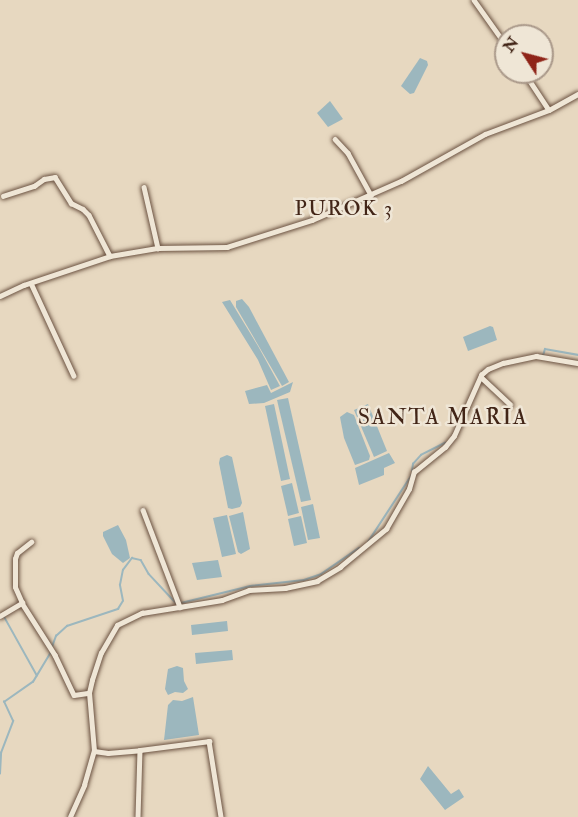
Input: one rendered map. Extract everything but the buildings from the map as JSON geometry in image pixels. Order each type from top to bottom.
[{"type":"street","points":[[474,0],[494,28]]},
{"type":"street","points":[[532,84],[549,110]]},
{"type":"street","points":[[0,296],[110,256],[158,248],[227,247],[312,220],[371,195],[485,134],[549,110],[578,94]]},
{"type":"street","points":[[335,139],[348,153],[371,195]]},
{"type":"street","points":[[3,196],[34,186],[44,179],[55,177],[71,203],[83,209],[89,216],[110,256]]},
{"type":"street","points":[[144,187],[158,248]]},
{"type":"street","points":[[31,283],[74,376]]},
{"type":"street","points":[[70,817],[84,785],[94,751],[89,693],[100,653],[117,625],[130,616],[222,600],[249,590],[304,585],[340,567],[369,546],[386,529],[398,512],[414,472],[445,447],[454,436],[481,377],[488,369],[503,363],[536,356],[578,363]]},
{"type":"street","points":[[481,377],[510,404]]},
{"type":"street","points":[[143,510],[180,607]]},
{"type":"street","points":[[31,542],[16,553],[15,587],[22,603],[55,655],[74,695],[89,693]]},
{"type":"street","points":[[0,616],[22,603]]},
{"type":"street","points":[[94,751],[108,753],[209,741],[221,817]]},
{"type":"street","points":[[138,817],[140,750]]},
{"type":"water","points":[[420,58],[427,61],[428,65],[414,93],[410,94],[401,86]]},
{"type":"water","points":[[330,101],[343,119],[328,127],[317,113]]},
{"type":"water","points":[[242,299],[249,307],[289,382],[282,386],[236,307],[236,301]]},
{"type":"water","points":[[230,300],[280,386],[271,390],[258,360],[222,302]]},
{"type":"water","points":[[490,326],[493,327],[497,340],[468,351],[463,337]]},
{"type":"water","points":[[293,382],[290,392],[264,403],[249,404],[245,391],[267,385],[271,393]]},
{"type":"water","points":[[288,398],[311,500],[301,502],[277,400]]},
{"type":"water","points":[[274,404],[290,479],[281,481],[265,406]]},
{"type":"water","points":[[368,404],[387,451],[374,457],[354,410]]},
{"type":"water","points":[[347,412],[354,415],[370,456],[369,460],[355,465],[344,438],[340,417]]},
{"type":"water","points":[[389,453],[395,463],[384,468],[384,475],[359,485],[355,468]]},
{"type":"water","points":[[227,455],[232,457],[242,503],[240,507],[232,509],[228,508],[219,463],[220,458]]},
{"type":"water","points":[[292,483],[299,513],[288,516],[281,486]]},
{"type":"water","points":[[313,504],[320,538],[308,540],[301,507]]},
{"type":"water","points":[[243,512],[250,549],[241,554],[238,552],[229,516]]},
{"type":"water","points":[[227,515],[236,554],[222,557],[213,518]]},
{"type":"water","points":[[301,516],[307,543],[294,546],[288,519]]},
{"type":"water","points":[[118,525],[126,540],[130,558],[123,563],[112,554],[103,536],[103,532]]},
{"type":"water","points":[[218,560],[222,577],[197,580],[192,563]]},
{"type":"water","points":[[227,621],[228,631],[192,635],[191,625]]},
{"type":"water","points":[[232,650],[233,660],[196,664],[195,653]]},
{"type":"water","points":[[177,666],[183,668],[184,681],[188,689],[183,693],[175,692],[168,695],[165,689],[168,669]]},
{"type":"water","points":[[193,697],[199,735],[164,740],[168,705],[173,700],[182,701]]},
{"type":"water","points":[[428,766],[451,794],[459,789],[464,797],[445,810],[420,779]]},
{"type":"waterway","points":[[543,356],[545,349],[578,355]]},
{"type":"waterway","points":[[412,471],[413,464],[421,455],[445,443]]},
{"type":"waterway","points":[[368,542],[411,476]]},
{"type":"waterway","points":[[181,603],[250,586],[304,580],[321,574],[359,548]]},
{"type":"waterway","points":[[52,647],[56,636],[67,626],[118,609],[123,601],[120,585],[123,570],[132,558],[141,560],[149,574],[176,603]]},
{"type":"waterway","points":[[4,616],[37,675]]},
{"type":"waterway","points":[[0,774],[1,753],[13,721],[4,702],[33,682],[51,652]]},
{"type":"district","name":"PUROK 3","points":[[344,209]]},
{"type":"district","name":"SANTA MARIA","points":[[443,418]]}]
